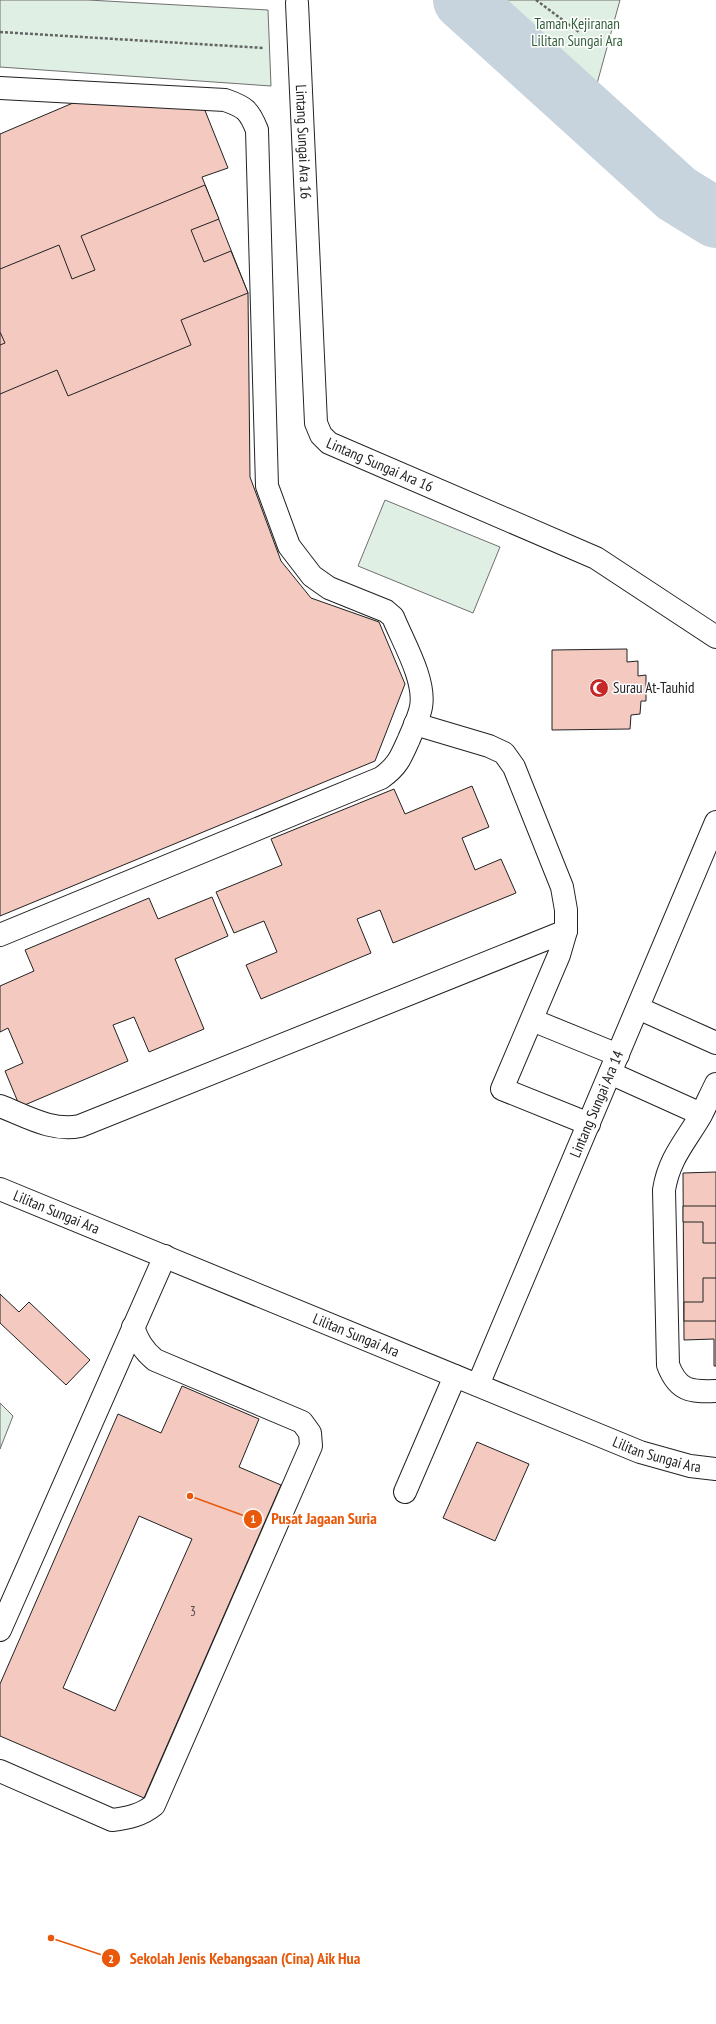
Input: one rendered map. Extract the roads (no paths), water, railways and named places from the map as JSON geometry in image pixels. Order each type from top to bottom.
[{"type":"street","name":"Lintang Sungai Ara 16","points":[[297,3],[316,423],[321,435],[330,443],[596,558],[716,637]]},
{"type":"street","points":[[0,88],[225,100],[241,106],[250,114],[257,130],[267,486],[289,546],[312,576],[329,588],[386,611],[393,617],[419,681],[422,695],[421,708],[400,761],[392,770],[381,778],[0,935]]},
{"type":"street","points":[[415,724],[489,746],[504,753],[514,767],[562,887],[566,910],[566,931],[559,955],[502,1088],[589,1124]]},
{"type":"street","name":"Lintang Sungai Ara 14","points":[[478,1385],[716,822]]},
{"type":"street","points":[[0,1106],[55,1128],[67,1129],[80,1126],[566,931]]},
{"type":"street","points":[[638,1008],[716,1044]]},
{"type":"street","points":[[532,1020],[614,1064],[701,1114]]},
{"type":"street","points":[[716,1084],[701,1114],[674,1156],[667,1173],[664,1190],[668,1365],[673,1378],[681,1386],[701,1392],[716,1391]]},
{"type":"street","name":"Lilitan Sungai Ara","points":[[0,1189],[640,1452],[678,1463],[716,1469]]},
{"type":"street","points":[[0,1630],[112,1373],[165,1256]]},
{"type":"street","points":[[0,1771],[112,1820],[144,1812],[154,1805],[311,1446],[310,1433],[302,1422],[155,1360],[145,1352],[138,1342],[133,1327]]},
{"type":"street","points":[[112,1373],[126,1362],[137,1359],[155,1360]]},
{"type":"street","points":[[405,1492],[455,1376]]},
{"type":"waterway","points":[[463,0],[677,194],[716,218]]},
{"type":"place","name":"Surau At-Tauhid","points":[[599,688]]},
{"type":"place","name":"Pusat Jagaan Suria","points":[[190,1496]]},
{"type":"place","name":"Sekolah Jenis Kebangsaan (Cina) Aik Hua","points":[[51,1938]]},
{"type":"park label","name":"Taman Kejiranan Lilitan Sungai Ara","points":[[577,32]]}]
